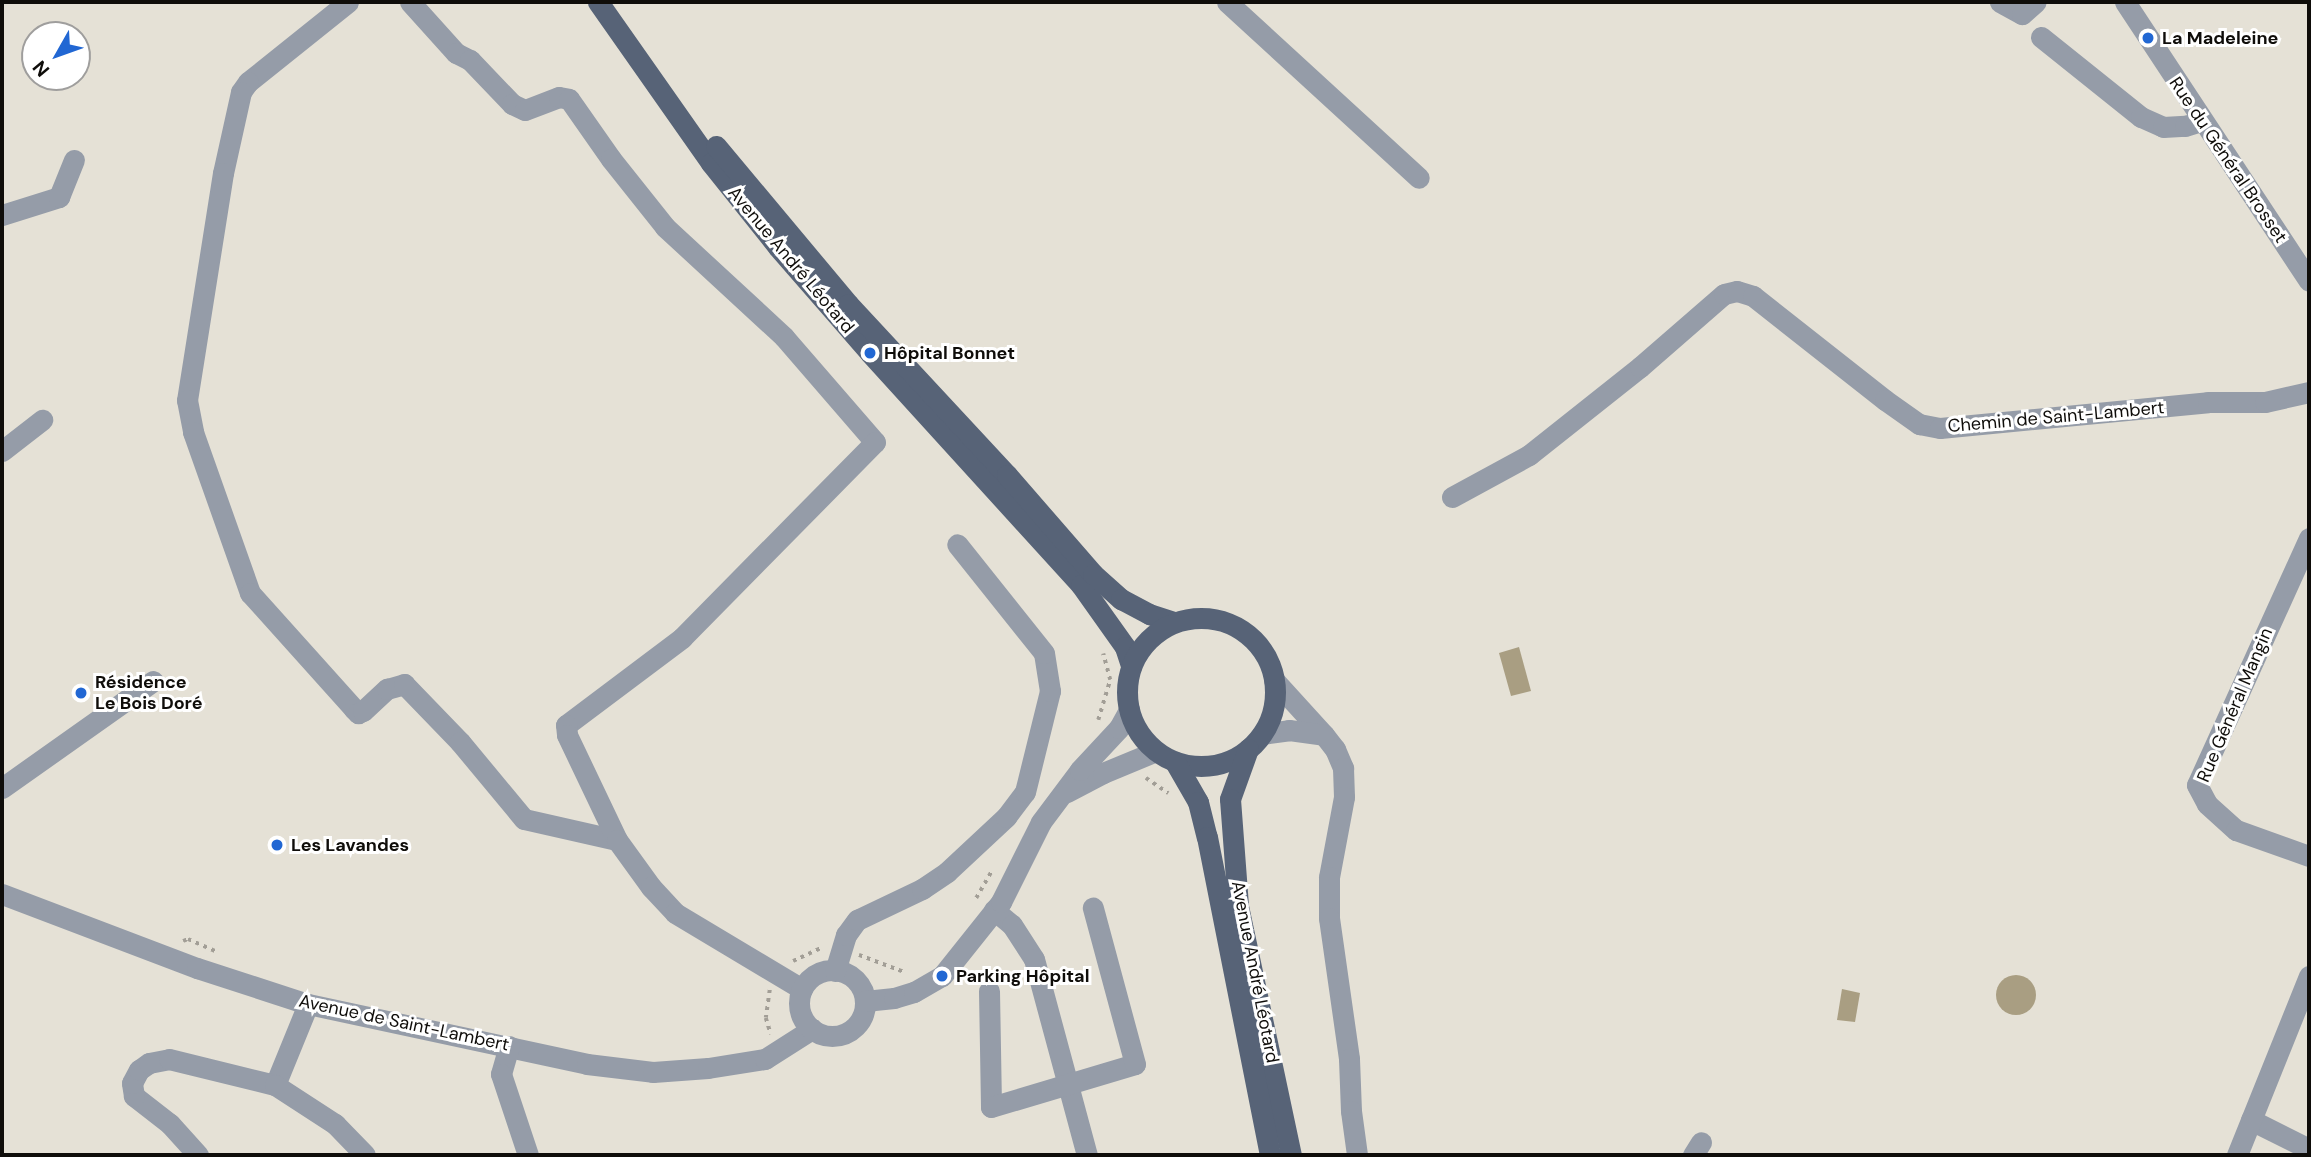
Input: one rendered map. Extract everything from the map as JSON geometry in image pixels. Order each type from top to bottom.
[{"type":"main road","name":"Avenue André Léotard","points":[[598,2],[711,163],[778,247],[870,353],[1082,584],[1125,647],[1131,666]]},
{"type":"main road","name":"Avenue André Léotard","points":[[615,2],[721,152],[848,304],[1007,475],[1093,574],[1121,599],[1149,614],[1174,622]]},
{"type":"main road","points":[[1207,617],[1238,627],[1262,650],[1274,680],[1273,708],[1255,741],[1232,759],[1214,765],[1175,762],[1144,740],[1129,710],[1126,688],[1131,666],[1148,639],[1174,622],[1207,617]]},
{"type":"main road","name":"Avenue André Léotard","points":[[1255,741],[1230,799],[1238,906],[1291,1155]]},
{"type":"main road","name":"Avenue André Léotard","points":[[1175,762],[1198,802],[1207,837],[1270,1155]]},
{"type":"street","points":[[348,2],[248,82],[241,92],[222,173],[187,400],[193,432],[250,593],[358,713],[387,688],[404,684],[460,741],[524,819],[617,840]]},
{"type":"street","points":[[410,2],[456,53],[470,60],[512,104],[525,110],[559,97],[569,100],[665,227],[784,337],[874,442],[682,638],[566,725],[567,735],[617,840],[651,887],[675,913],[802,989]]},
{"type":"street","points":[[1227,2],[1419,178]]},
{"type":"street","points":[[2000,2],[2022,14],[2036,2]]},
{"type":"street","name":"Rue du Général Brosset","points":[[2135,6],[2201,121],[2309,281]]},
{"type":"street","points":[[2041,37],[2141,117],[2163,127],[2185,126],[2201,121]]},
{"type":"street","points":[[2,215],[60,197],[74,159]]},
{"type":"street","name":"Chemin de Saint-Lambert","points":[[1452,497],[1529,455],[1640,367],[1724,294],[1737,291],[1753,296],[1919,424],[1940,428],[2208,402],[2265,402],[2309,392]]},
{"type":"street","points":[[2,450],[42,420]]},
{"type":"street","name":"Rue Général Mangin","points":[[2309,538],[2197,785],[2207,804],[2236,830],[2309,856]]},
{"type":"street","points":[[835,971],[846,935],[857,920],[922,890],[947,872],[1006,817],[1026,792],[1050,691],[1044,653],[957,544]]},
{"type":"street","points":[[1274,680],[1335,749],[1343,768],[1344,797],[1329,877],[1329,918],[1349,1059],[1351,1111],[1357,1155]]},
{"type":"street","points":[[2,788],[153,681]]},
{"type":"street","points":[[865,1001],[894,998],[914,992],[942,976],[994,910],[1041,822],[1059,797],[1119,728],[1129,710]]},
{"type":"street","points":[[1255,741],[1289,730],[1324,735]]},
{"type":"street","points":[[1059,797],[1103,773],[1156,751]]},
{"type":"street","name":"Avenue de Saint-Lambert","points":[[2,894],[197,968],[309,1004],[587,1064],[653,1072],[708,1068],[765,1059],[812,1029]]},
{"type":"street","points":[[989,991],[991,1107],[1135,1064],[1093,908]]},
{"type":"street","points":[[994,910],[1012,925],[1034,959],[1087,1155]]},
{"type":"street","points":[[835,971],[850,975],[858,983],[865,1001],[863,1014],[851,1030],[831,1036],[812,1029],[800,1012],[802,989],[817,973],[835,971]]},
{"type":"street","points":[[2237,1155],[2309,976]]},
{"type":"street","points":[[275,1085],[309,1004]]},
{"type":"street","points":[[509,1046],[501,1074],[528,1155]]},
{"type":"street","points":[[198,1155],[170,1124],[134,1096],[132,1083],[139,1070],[149,1063],[169,1059],[275,1085],[335,1124],[365,1155]]},
{"type":"street","points":[[2251,1119],[2309,1149]]},
{"type":"path","points":[[1093,728],[1098,720]]},
{"type":"path","points":[[973,903],[993,869]]},
{"type":"path","points":[[188,939],[224,956]]},
{"type":"path","points":[[790,962],[825,948]]},
{"type":"path","points":[[858,955],[908,971]]},
{"type":"shaded area","points":[[1519,647],[1531,691],[1511,696],[1499,653]]},
{"type":"shaded area","points":[[2016,975],[2024,976],[2030,981],[2035,987],[2035,1003],[2030,1009],[2024,1014],[2016,1015],[2008,1014],[2002,1009],[1997,1003],[1996,995],[1997,987],[2002,981],[2008,976]]},
{"type":"shaded area","points":[[1842,989],[1860,993],[1855,1022],[1837,1020]]},
{"type":"place","name":"La Madeleine","points":[[2148,38]]},
{"type":"place","name":"Hôpital Bonnet","points":[[870,353]]},
{"type":"place","name":"Résidence Le Bois Doré","points":[[81,693]]},
{"type":"place","name":"Les Lavandes","points":[[277,845]]},
{"type":"place","name":"Parking Hôpital","points":[[942,976]]}]
